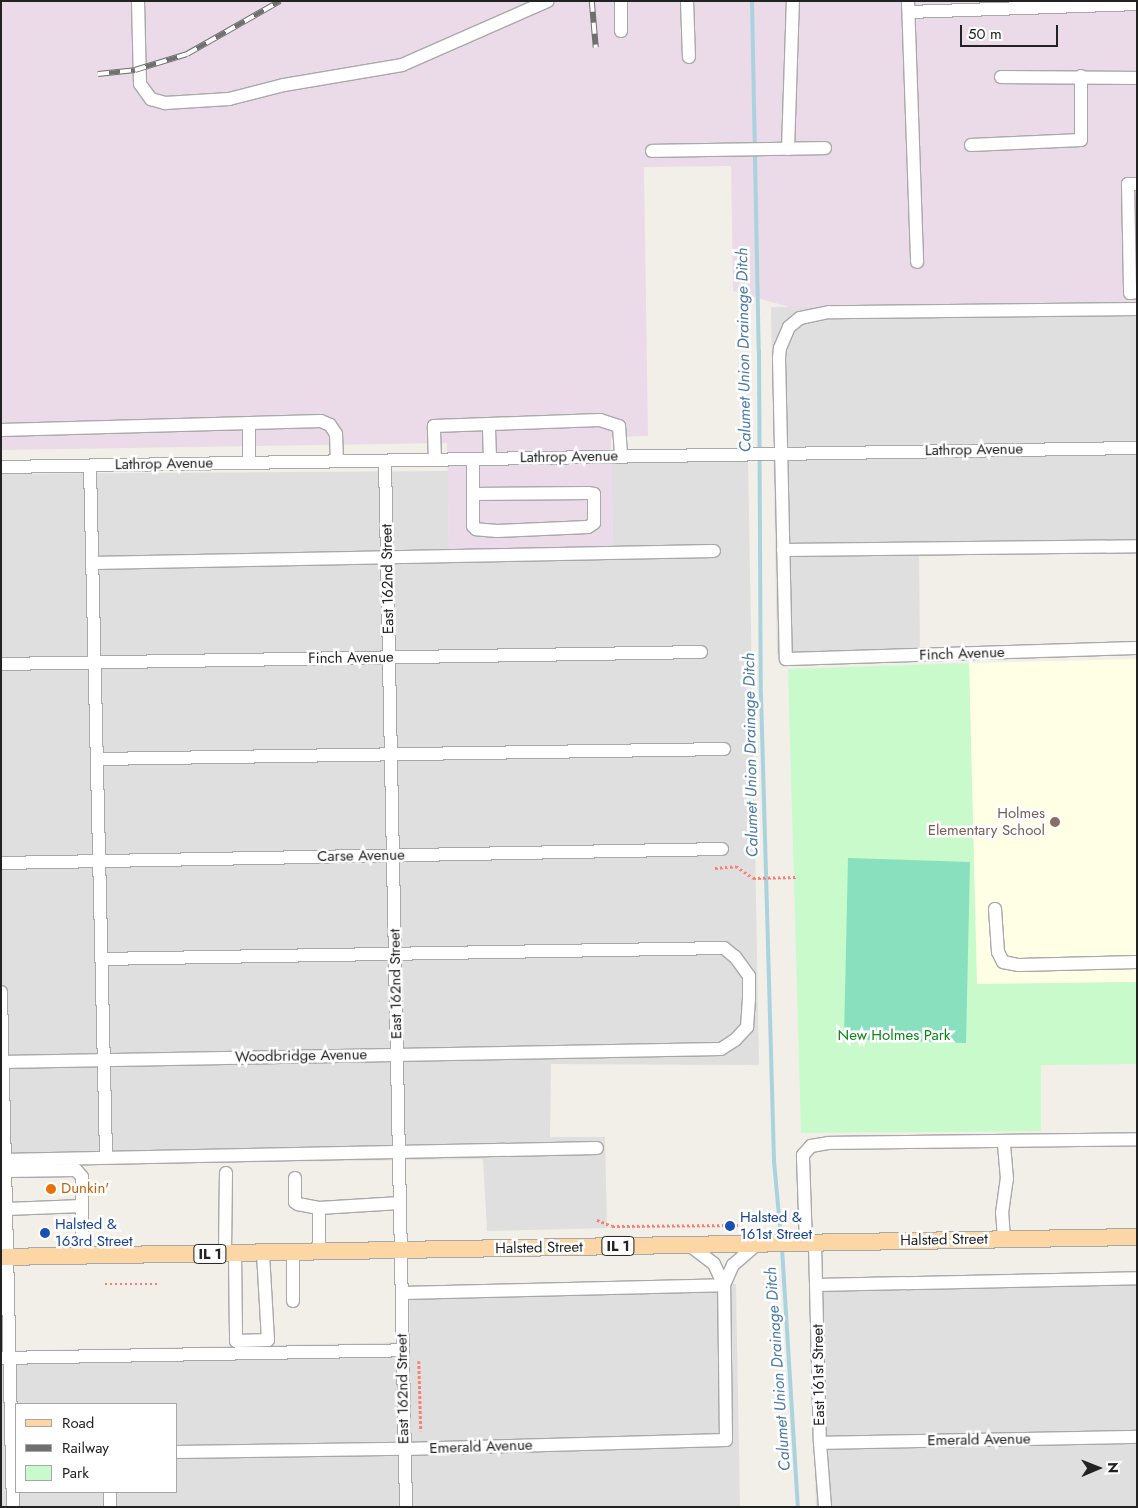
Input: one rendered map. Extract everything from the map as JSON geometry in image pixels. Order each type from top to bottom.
[{"type":"main road","name":"Halsted Street","points":[[5,1257],[1137,1237]]},
{"type":"street","points":[[138,1],[140,84],[151,99],[165,103],[229,99],[284,84],[402,65],[548,1]]},
{"type":"street","points":[[621,1],[621,31]]},
{"type":"street","points":[[687,1],[689,57]]},
{"type":"street","points":[[788,148],[793,1]]},
{"type":"street","points":[[917,262],[909,7],[1137,4]]},
{"type":"street","points":[[971,144],[1081,140],[1081,76]]},
{"type":"street","points":[[1001,77],[1081,76],[1137,78]]},
{"type":"street","points":[[652,151],[825,148]]},
{"type":"street","points":[[1137,184],[1128,184],[1130,292],[1137,292]]},
{"type":"street","points":[[1137,309],[829,312],[800,318],[789,327],[780,348],[776,454],[783,550],[1137,546]]},
{"type":"street","points":[[435,460],[434,426],[600,420],[619,426],[621,457]]},
{"type":"street","points":[[1,430],[320,421],[330,426],[336,434],[337,461]]},
{"type":"street","points":[[250,423],[250,462]]},
{"type":"street","points":[[489,424],[490,458]]},
{"type":"street","name":"Lathrop Avenue","points":[[1,467],[1137,448]]},
{"type":"street","points":[[473,459],[473,494],[473,526],[476,529],[497,531],[588,527],[594,523],[593,493],[473,494]]},
{"type":"street","name":"East 162nd Street","points":[[385,460],[406,1507]]},
{"type":"street","points":[[90,466],[106,1157]]},
{"type":"street","name":"Finch Avenue","points":[[783,550],[786,660],[1137,648]]},
{"type":"street","points":[[92,563],[714,551]]},
{"type":"street","name":"Finch Avenue","points":[[1,664],[701,652]]},
{"type":"street","points":[[97,759],[391,756],[724,749]]},
{"type":"street","name":"Carse Avenue","points":[[1,863],[722,850]]},
{"type":"street","points":[[995,910],[998,952],[1004,962],[1019,965],[1137,962]]},
{"type":"street","name":"Woodbridge Avenue","points":[[2,1062],[722,1049],[735,1040],[747,1027],[750,999],[749,976],[735,957],[724,948],[395,953]]},
{"type":"street","points":[[102,959],[395,953]]},
{"type":"street","points":[[1,992],[4,1190],[7,1209],[5,1321],[13,1507]]},
{"type":"street","name":"East 161st Street","points":[[825,1507],[820,1444],[816,1285],[803,1155],[811,1146],[828,1143],[1137,1138]]},
{"type":"street","points":[[1004,1140],[1007,1179],[1002,1213],[1004,1239]]},
{"type":"street","points":[[4,1163],[106,1157],[597,1148]]},
{"type":"street","points":[[4,1163],[76,1170],[82,1177],[82,1256]]},
{"type":"street","points":[[226,1173],[236,1341],[268,1340],[264,1253]]},
{"type":"street","points":[[295,1178],[296,1204],[319,1208],[400,1203]]},
{"type":"street","points":[[7,1209],[82,1206]]},
{"type":"street","points":[[319,1208],[319,1252]]},
{"type":"street","points":[[724,1285],[733,1265],[757,1244]]},
{"type":"street","points":[[689,1245],[714,1264],[724,1285]]},
{"type":"street","points":[[292,1252],[293,1301]]},
{"type":"street","points":[[816,1285],[1137,1278]]},
{"type":"street","points":[[402,1293],[724,1285]]},
{"type":"street","name":"Emerald Avenue","points":[[178,1452],[404,1449],[726,1440],[724,1285]]},
{"type":"street","points":[[6,1358],[403,1350]]},
{"type":"street","name":"Emerald Avenue","points":[[820,1444],[1137,1437]]},
{"type":"street","points":[[110,1493],[110,1507]]},
{"type":"path","points":[[715,868],[736,866],[753,878],[797,877]]},
{"type":"path","points":[[597,1220],[612,1226],[738,1225]]},
{"type":"path","points":[[105,1284],[157,1284]]},
{"type":"path","points":[[419,1361],[421,1431]]},
{"type":"shaded area","points":[[1,1],[1137,1],[1137,305],[789,307],[733,291],[731,166],[644,167],[648,436],[611,437],[613,546],[449,549],[447,443],[1,450]]},
{"type":"shaded area","points":[[1137,305],[1137,551],[919,556],[920,648],[777,654],[771,307]]},
{"type":"shaded area","points":[[611,462],[748,462],[759,1065],[551,1064],[550,1137],[605,1137],[607,1228],[487,1231],[483,1159],[1,1166],[1,474],[448,471],[449,549],[613,546]]},
{"type":"shaded area","name":"Holmes Elementary School","points":[[1137,659],[1137,982],[976,985],[969,663]]},
{"type":"shaded area","points":[[1137,1271],[1137,1507],[816,1507],[809,1279]]},
{"type":"shaded area","points":[[736,1284],[740,1507],[1,1507],[1,1351],[410,1342],[409,1285]]},
{"type":"green space","name":"New Holmes Park","points":[[969,663],[977,984],[1137,982],[1137,1064],[1041,1065],[1041,1131],[801,1133],[788,669]]},
{"type":"green space","points":[[848,858],[970,862],[966,1043],[844,1039]]},
{"type":"waterway","name":"Calumet Union Drainage Ditch","points":[[752,1],[759,351],[761,695],[774,1161],[781,1238]]},
{"type":"waterway","name":"Calumet Union Drainage Ditch","points":[[782,1248],[798,1507]]},
{"type":"railway","points":[[98,74],[135,70],[187,54],[280,1]]},
{"type":"railway","points":[[592,1],[596,48]]},
{"type":"place","name":"Holmes Elementary School","points":[[1055,822]]},
{"type":"place","name":"Dunkin'","points":[[51,1189]]},
{"type":"place","name":"Halsted & 161st Street","points":[[730,1226]]},
{"type":"place","name":"Halsted & 163rd Street","points":[[45,1233]]}]
